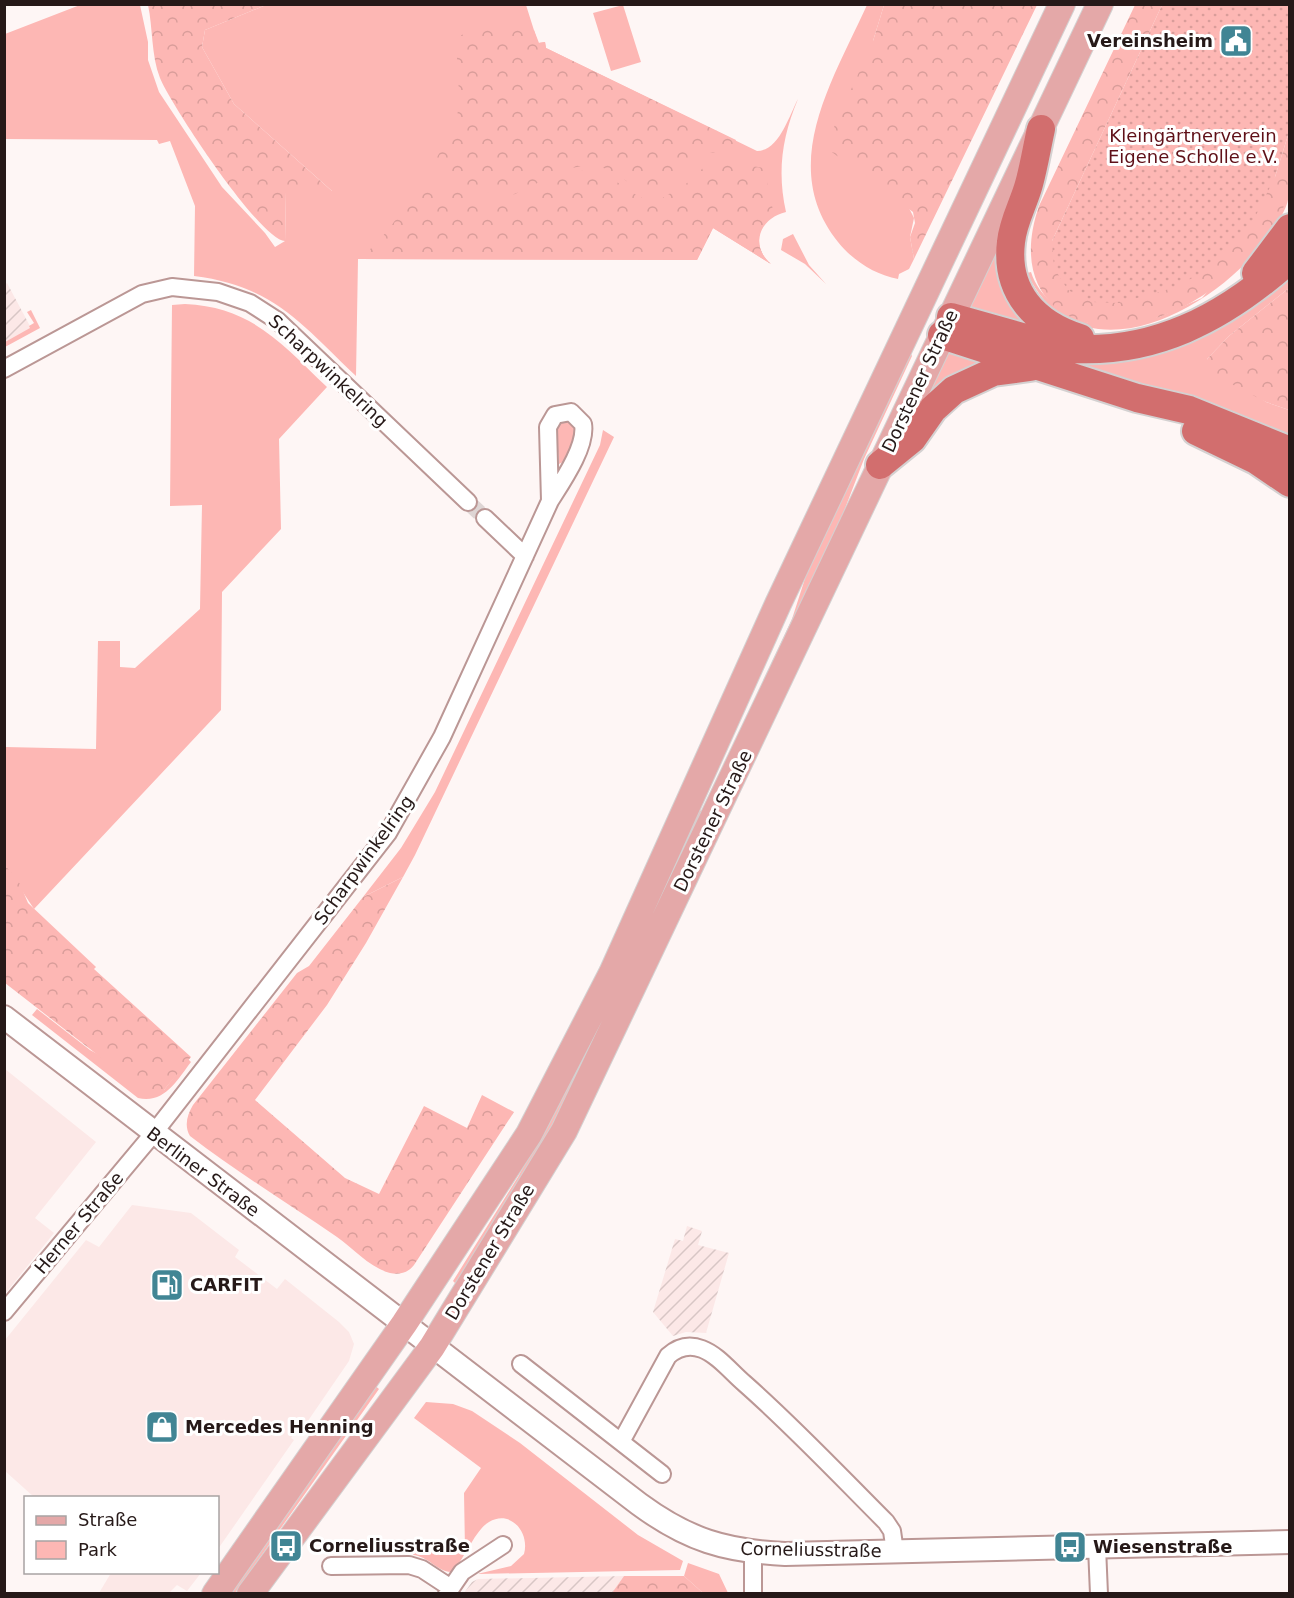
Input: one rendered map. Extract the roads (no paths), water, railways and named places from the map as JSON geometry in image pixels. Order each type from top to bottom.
[{"type":"highway","points":[[1041,129],[1029,185],[1011,240],[1010,256],[1015,281],[1026,303],[1043,322],[1066,334],[1108,347]]},
{"type":"highway","points":[[1214,315],[1248,282],[1290,228]]},
{"type":"highway","points":[[946,326],[1061,348],[1147,344],[1184,331],[1214,315],[1263,283],[1290,259]]},
{"type":"highway","points":[[946,326],[1038,366],[1137,398],[1189,410],[1290,451]]},
{"type":"highway","points":[[880,465],[912,439],[933,409],[954,390],[993,372],[1038,366]]},
{"type":"highway","points":[[1137,398],[1184,425],[1256,460],[1290,483]]},
{"type":"main road","name":"Dorstener Straße","points":[[215,1593],[404,1324],[529,1134],[587,1022],[693,795],[778,604],[1062,4]]},
{"type":"main road","name":"Dorstener Straße","points":[[250,1593],[432,1347],[564,1131],[1100,4]]},
{"type":"main road","points":[[916,311],[946,326]]},
{"type":"main road","name":"Berliner Straße","points":[[4,1017],[153,1134],[404,1324]]},
{"type":"main road","name":"Corneliusstraße","points":[[404,1324],[662,1521],[712,1544],[753,1552],[1290,1542]]},
{"type":"street","name":"Scharpwinkelring","points":[[4,369],[142,294],[172,287],[218,292],[250,303],[278,321],[468,502]]},
{"type":"street","name":"Scharpwinkelring","points":[[153,1134],[368,860],[403,811],[442,737],[550,501]]},
{"type":"street","points":[[485,518],[525,556]]},
{"type":"street","name":"Herner Straße","points":[[4,1312],[153,1134]]},
{"type":"street","name":"Corneliusstraße","points":[[621,1442],[668,1356],[675,1349],[687,1346],[698,1347],[709,1352],[754,1392],[886,1522],[892,1531],[895,1551]]},
{"type":"street","points":[[521,1364],[662,1474]]},
{"type":"street","points":[[331,1566],[409,1565],[422,1569],[449,1591],[462,1572],[503,1545]]},
{"type":"street","points":[[1097,1547],[1099,1593]]},
{"type":"street","points":[[753,1552],[753,1593]]},
{"type":"tunnel","points":[[468,502],[485,518]]},
{"type":"place","name":"Vereinsheim","points":[[1236,41]]},
{"type":"place","name":"CARFIT","points":[[167,1285]]},
{"type":"place","name":"Mercedes Henning","points":[[162,1427]]},
{"type":"place","name":"Corneliusstraße","points":[[286,1546]]},
{"type":"place","name":"Wiesenstraße","points":[[1070,1547]]},
{"type":"park label","name":"Kleingärtnerverein Eigene Scholle e.V.","points":[[1193,146]]}]
